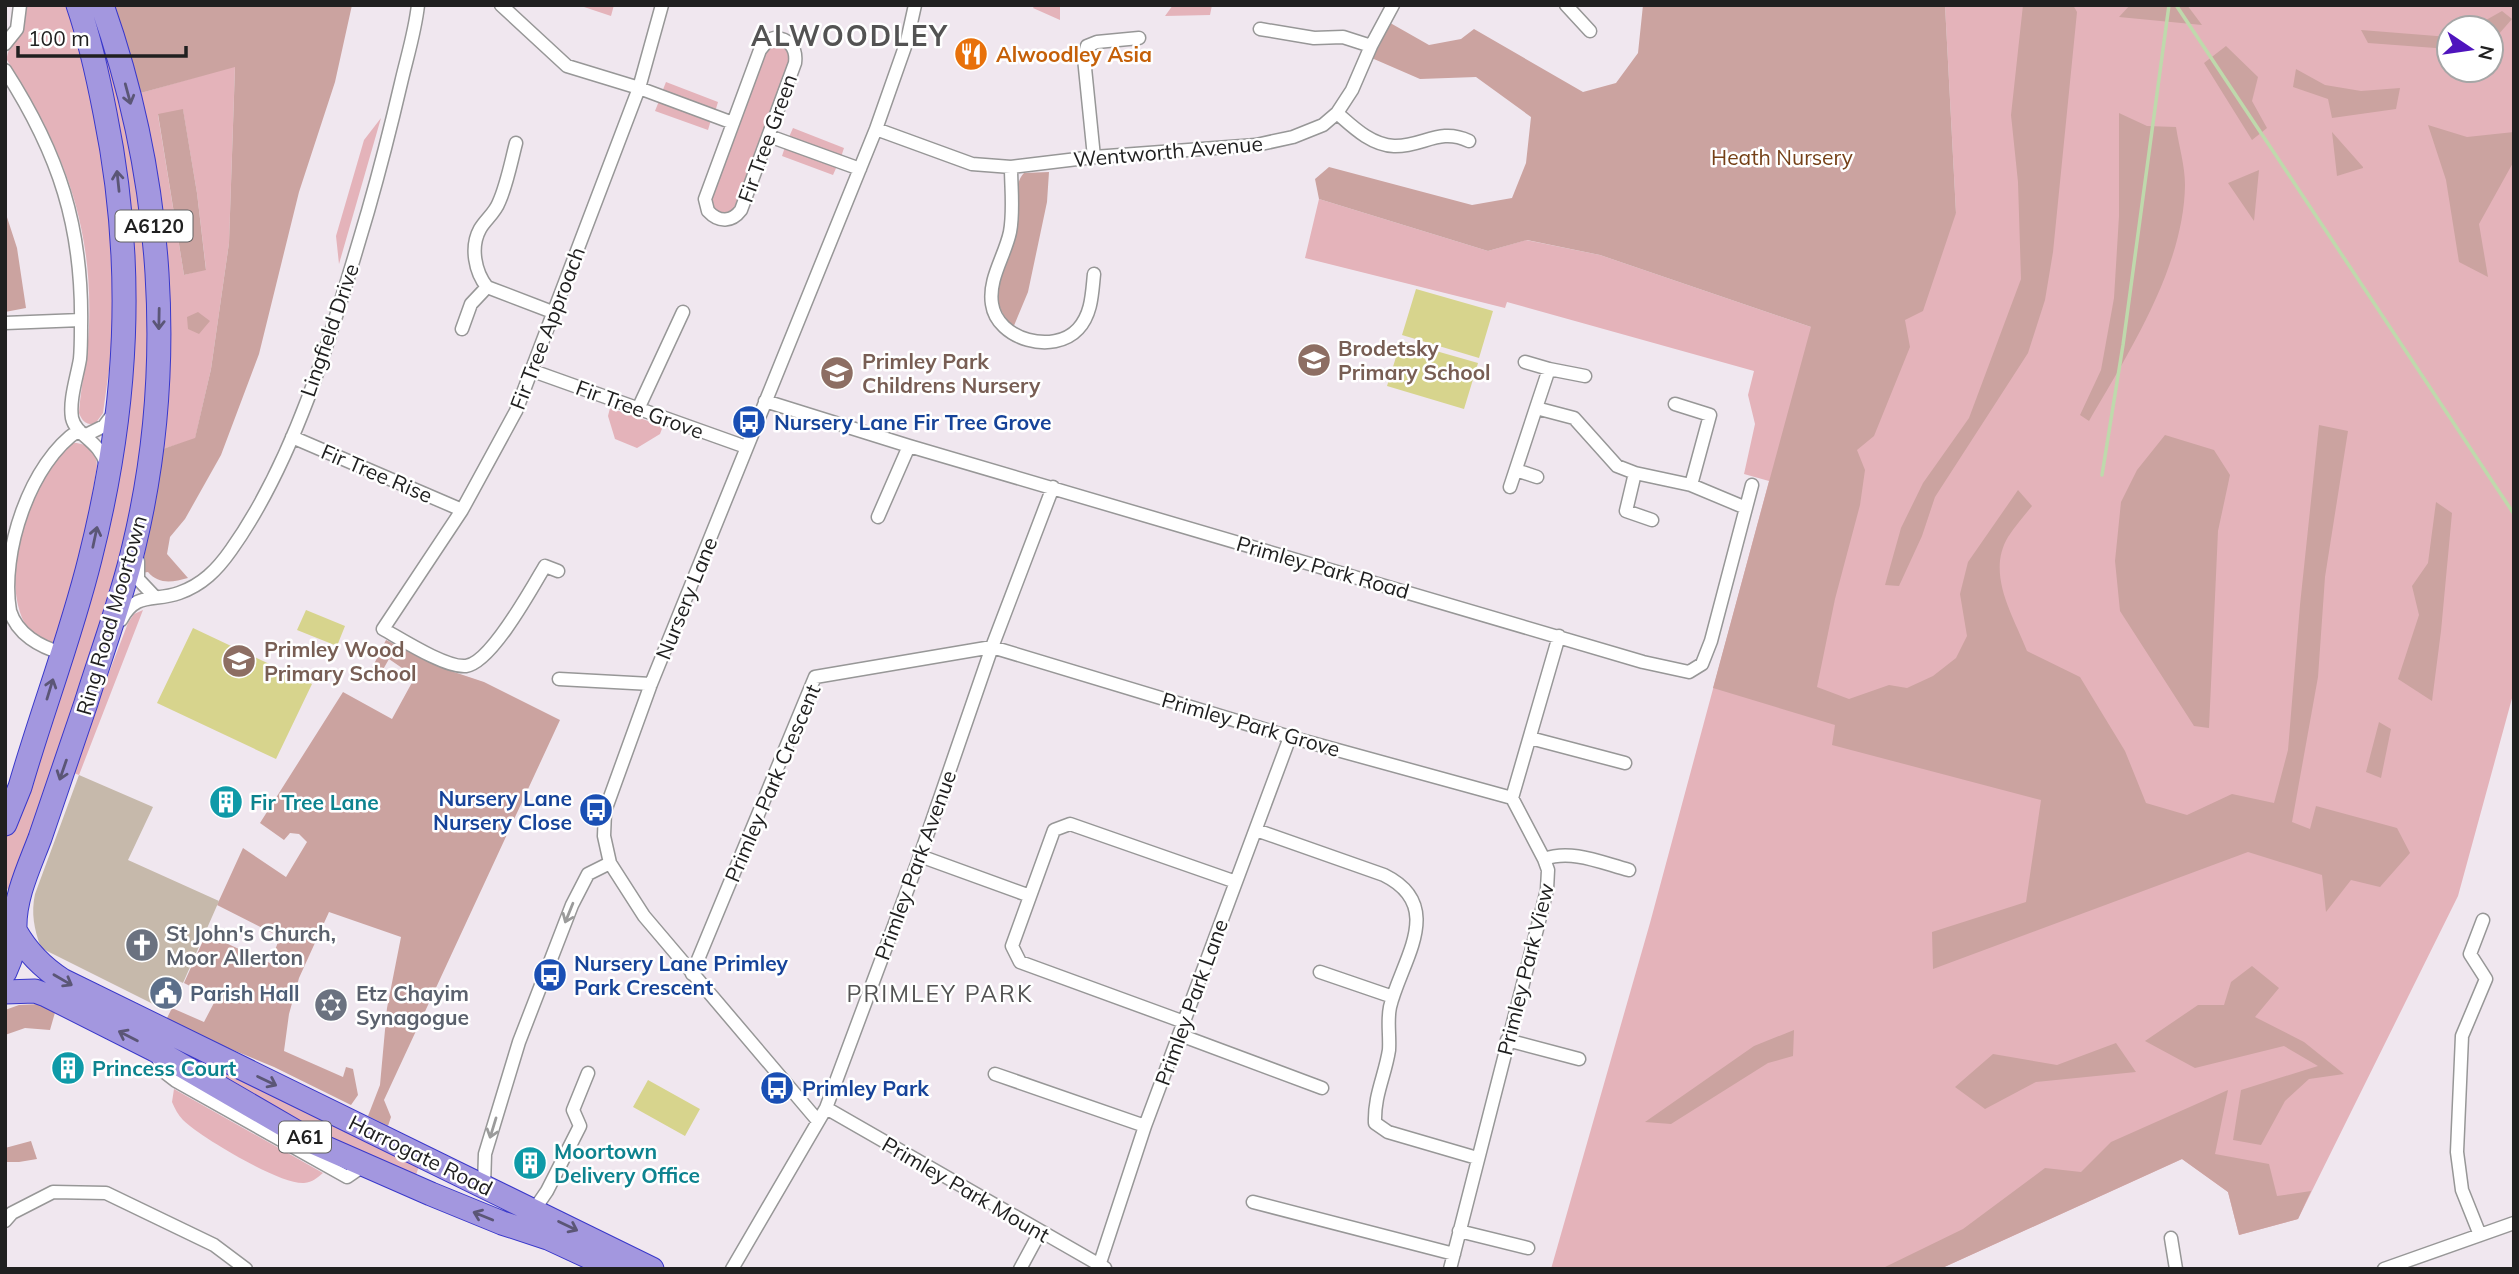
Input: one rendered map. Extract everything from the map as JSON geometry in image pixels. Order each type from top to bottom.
[{"type":"highway","name":"Ring Road Moortown","points":[[5,824],[13,785],[62,653],[91,557],[108,474],[124,367],[124,239],[116,167],[99,80],[78,5]]},
{"type":"highway","name":"Ring Road Moortown","points":[[5,971],[12,956],[12,927],[23,885],[73,743],[134,547],[151,453],[158,375],[159,299],[154,225],[129,96],[102,5]]},
{"type":"highway","name":"Harrogate Road","points":[[12,927],[37,962],[62,981],[492,1190],[558,1242],[615,1269]]},
{"type":"highway","name":"Harrogate Road","points":[[5,992],[35,991],[155,1050],[317,1144],[363,1166],[431,1194],[530,1221],[652,1269]]},
{"type":"highway","points":[[431,1194],[427,1184],[428,1177],[436,1162]]},
{"type":"street","points":[[5,44],[17,29],[20,5]]},
{"type":"street","name":"Lingfield Drive","points":[[73,743],[125,612],[137,601],[181,592],[203,582],[217,568],[256,510],[292,437],[353,262],[382,162],[418,5]]},
{"type":"street","points":[[501,5],[568,66],[639,88],[733,123]]},
{"type":"street","name":"Fir Tree Approach","points":[[558,571],[545,566],[510,623],[478,662],[465,666],[452,664],[383,629],[462,510],[507,430],[533,371],[639,88],[662,5]]},
{"type":"street","name":"Nursery Lane","points":[[610,863],[604,836],[605,811],[651,684],[876,129],[907,41],[915,5]]},
{"type":"street","name":"Wentworth Avenue","points":[[876,129],[972,164],[1011,167],[1094,157],[1256,145],[1293,137],[1323,125],[1337,113],[1352,90],[1371,46],[1394,5]]},
{"type":"street","points":[[1566,5],[1590,32]]},
{"type":"street","points":[[1260,29],[1314,37],[1343,37],[1371,46]]},
{"type":"street","name":"Fir Tree Green","points":[[774,38],[786,40],[795,50],[795,63],[769,136],[741,210],[732,218],[719,219],[708,211],[705,199],[763,45],[774,38]]},
{"type":"street","points":[[1094,157],[1084,58],[1087,46],[1097,42],[1139,38]]},
{"type":"street","points":[[5,70],[45,137],[72,216],[80,260],[81,320],[80,355],[72,417],[103,456],[108,474]]},
{"type":"street","points":[[1337,113],[1370,139],[1392,146],[1440,135],[1458,136],[1469,142]]},
{"type":"street","points":[[769,136],[860,169]]},
{"type":"street","points":[[516,143],[499,203],[475,240],[477,269],[487,287],[555,313]]},
{"type":"street","points":[[1011,167],[1010,232],[992,289],[991,303],[1000,323],[1009,331],[1037,342],[1050,343],[1065,339],[1077,331],[1086,318],[1094,274]]},
{"type":"street","points":[[462,329],[471,304],[487,287]]},
{"type":"street","points":[[638,409],[683,312]]},
{"type":"street","points":[[5,323],[81,320]]},
{"type":"street","points":[[1524,362],[1585,376]]},
{"type":"street","points":[[1510,488],[1549,369]]},
{"type":"street","name":"Fir Tree Grove","points":[[533,371],[746,447]]},
{"type":"street","name":"Primley Park Road","points":[[765,401],[909,446],[1053,486],[1643,662],[1689,672],[1702,664],[1711,641],[1752,485]]},
{"type":"street","points":[[62,653],[26,636],[10,612],[6,592],[7,565],[16,519],[31,482],[63,441],[104,426],[120,402]]},
{"type":"street","points":[[1675,404],[1710,415],[1691,485]]},
{"type":"street","points":[[1536,408],[1574,418],[1617,466],[1635,473],[1691,485],[1746,508]]},
{"type":"street","name":"Fir Tree Rise","points":[[292,437],[462,510]]},
{"type":"street","points":[[878,517],[909,446]]},
{"type":"street","points":[[151,453],[137,573],[141,584],[154,596]]},
{"type":"street","points":[[1516,470],[1537,477]]},
{"type":"street","points":[[1635,473],[1626,511],[1652,520]]},
{"type":"street","name":"Primley Park Avenue","points":[[732,1269],[826,1108],[920,856],[992,647],[1053,486]]},
{"type":"street","points":[[1512,798],[1559,636]]},
{"type":"street","name":"Primley Park Grove","points":[[992,647],[1290,737],[1512,798]]},
{"type":"street","name":"Primley Park Crescent","points":[[692,974],[815,677],[992,647]]},
{"type":"street","points":[[559,678],[651,684]]},
{"type":"street","name":"Primley Park Lane","points":[[1101,1268],[1144,1126],[1290,737]]},
{"type":"street","points":[[1530,738],[1625,763]]},
{"type":"street","name":"Primley Park View","points":[[1450,1269],[1547,890],[1548,870],[1544,859],[1512,798]]},
{"type":"street","points":[[1236,882],[1070,824],[1054,830],[1012,946],[1020,962],[1322,1088]]},
{"type":"street","points":[[1256,830],[1384,875],[1396,881],[1407,892],[1417,923],[1416,938],[1393,998],[1388,1020],[1387,1057],[1375,1103],[1375,1123],[1388,1132],[1477,1158]]},
{"type":"street","points":[[1544,859],[1573,855],[1629,870]]},
{"type":"street","points":[[920,856],[1030,896]]},
{"type":"street","points":[[492,1190],[485,1154],[512,1066],[567,918],[588,874],[610,863],[644,916],[818,1121]]},
{"type":"street","points":[[2480,1236],[2462,1190],[2457,1152],[2462,1036],[2486,979],[2470,954],[2483,920]]},
{"type":"street","points":[[1320,972],[1393,998]]},
{"type":"street","points":[[1507,1040],[1578,1059]]},
{"type":"street","points":[[530,1221],[580,1126],[573,1110],[588,1073]]},
{"type":"street","points":[[995,1074],[1144,1126]]},
{"type":"street","name":"Primley Park Mount","points":[[826,1108],[1101,1268]]},
{"type":"street","points":[[5,1221],[12,1213],[53,1192],[106,1193],[214,1245],[246,1269]]},
{"type":"street","points":[[1253,1202],[1454,1254]]},
{"type":"street","points":[[2384,1269],[2514,1223]]},
{"type":"street","points":[[1459,1231],[1528,1248]]},
{"type":"street","points":[[1020,1269],[1040,1232]]},
{"type":"street","points":[[2171,1238],[2176,1269]]},
{"type":"shaded area","points":[[25,5],[70,5],[111,188],[115,302],[103,413],[95,424],[85,422],[79,413],[89,327],[89,289],[86,253],[79,219],[70,186],[44,123],[7,60],[10,47],[24,24]]},
{"type":"shaded area","points":[[84,5],[95,5],[139,166],[153,317],[138,493],[105,621],[9,892],[5,884],[5,838],[24,797],[98,553],[132,316]]},
{"type":"shaded area","points":[[578,5],[614,5],[611,16]]},
{"type":"shaded area","points":[[1035,5],[1060,5],[1060,20],[1033,8]]},
{"type":"shaded area","points":[[1173,5],[1212,5],[1210,15],[1165,16]]},
{"type":"shaded area","points":[[1945,5],[2514,5],[2514,691],[2458,896],[2298,1219],[2239,1235],[2228,1192],[2182,1159],[1940,1269],[1551,1269],[1650,923],[1769,481],[1744,474],[1755,424],[1748,395],[1754,371],[1507,302],[1505,308],[1305,258],[1319,199],[1488,251],[1526,240],[1600,255],[1811,327],[1956,213]]},
{"type":"shaded area","points":[[776,43],[784,45],[791,57],[738,207],[726,215],[714,210],[711,197],[767,47]]},
{"type":"shaded area","points":[[235,66],[229,243],[211,369],[195,439],[160,450],[137,94]],"holes":[[[183,110],[206,269],[184,275],[158,115]]]},
{"type":"shaded area","points":[[666,82],[718,102],[715,112],[662,92]]},
{"type":"shaded area","points":[[659,101],[711,120],[708,130],[655,111]]},
{"type":"shaded area","points":[[381,118],[339,264],[336,236],[364,140]]},
{"type":"shaded area","points":[[793,128],[844,148],[841,157],[789,137]]},
{"type":"shaded area","points":[[785,147],[837,166],[833,175],[782,156]]},
{"type":"shaded area","points":[[1416,289],[1493,311],[1479,358],[1402,335]]},
{"type":"shaded area","points":[[1401,341],[1478,363],[1464,409],[1387,386]]},
{"type":"shaded area","points":[[610,408],[663,426],[660,434],[637,448],[615,439],[608,416]]},
{"type":"shaded area","points":[[74,443],[91,449],[97,466],[84,543],[55,643],[51,643],[33,635],[28,629],[20,611],[15,567],[18,543],[32,497],[54,461]]},
{"type":"shaded area","points":[[143,610],[79,775],[71,772],[128,623],[134,614]]},
{"type":"shaded area","points":[[306,610],[345,626],[337,646],[297,630]]},
{"type":"shaded area","points":[[193,628],[312,684],[276,759],[157,703]]},
{"type":"shaded area","points":[[79,775],[153,807],[128,860],[219,901],[183,983],[169,976],[164,987],[158,984],[151,998],[155,1000],[153,1004],[41,948],[33,914],[35,894]]},
{"type":"shaded area","points":[[165,1038],[419,1166],[416,1175],[356,1157],[161,1046]]},
{"type":"shaded area","points":[[648,1080],[700,1109],[685,1136],[633,1107]]},
{"type":"shaded area","points":[[174,1089],[323,1173],[310,1182],[293,1182],[241,1159],[183,1120],[172,1102]]},
{"type":"green space","points":[[108,5],[352,5],[335,82],[299,192],[259,354],[221,455],[185,519],[170,537],[167,554],[188,578],[172,581],[162,581],[148,572],[141,573],[153,511],[160,450],[195,438],[211,369],[229,243],[235,67],[137,94]]},
{"type":"green space","name":"Heath Nursery","points":[[1643,5],[1945,5],[1956,213],[1923,311],[1905,320],[1910,347],[1874,436],[1857,450],[1865,470],[1860,505],[1835,599],[1817,687],[1849,699],[1889,685],[1907,688],[1933,676],[1956,658],[1967,636],[1960,594],[1968,562],[2018,490],[2032,506],[2008,537],[2002,551],[2001,580],[2009,609],[2027,651],[2080,677],[2125,751],[2146,803],[2187,815],[2232,794],[2274,803],[2288,750],[2319,425],[2348,431],[2325,577],[2318,677],[2292,822],[2310,829],[2316,806],[2397,828],[2410,853],[2380,887],[2351,880],[2326,912],[2322,875],[2248,852],[1933,969],[1932,932],[2026,902],[2041,800],[1832,745],[1835,725],[1713,688],[1811,327],[1600,255],[1527,240],[1488,251],[1319,199],[1315,179],[1329,167],[1472,205],[1512,198],[1526,163],[1531,117],[1476,77],[1420,79],[1367,56],[1385,20],[1429,45],[1461,39],[1474,29],[1583,92],[1616,83],[1638,53]]},
{"type":"green space","points":[[2023,5],[2073,5],[2077,12],[2053,252],[2045,300],[2028,353],[1935,497],[1922,536],[1899,586],[1885,585],[1901,528],[1923,483],[1969,418],[2021,279],[2018,182],[2011,115]]},
{"type":"green space","points":[[2130,5],[2187,5],[2202,25],[2119,17]]},
{"type":"green space","points":[[2502,11],[2512,19],[2505,27],[2505,14],[2497,14]]},
{"type":"green space","points":[[2361,30],[2435,36],[2435,48],[2368,43]]},
{"type":"green space","points":[[2226,46],[2258,77],[2252,101],[2267,128],[2252,140],[2204,63]]},
{"type":"green space","points":[[2296,69],[2325,85],[2361,91],[2400,88],[2396,109],[2332,118],[2328,99],[2293,87]]},
{"type":"green space","points":[[183,109],[206,270],[184,275],[158,114]]},
{"type":"green space","points":[[2119,113],[2147,126],[2176,127],[2185,178],[2182,216],[2165,278],[2152,308],[2089,421],[2080,415],[2101,370],[2114,298],[2119,216]]},
{"type":"green space","points":[[2428,125],[2467,137],[2514,132],[2514,161],[2479,224],[2488,277],[2459,262],[2446,180]]},
{"type":"green space","points":[[2332,132],[2363,167],[2363,168],[2337,176]]},
{"type":"green space","points":[[2259,170],[2254,221],[2228,183]]},
{"type":"green space","points":[[1049,172],[1047,202],[1028,292],[1013,328],[1001,311],[998,291],[1017,225],[1018,184],[1024,173]]},
{"type":"green space","points":[[5,211],[17,248],[26,308],[5,312]]},
{"type":"green space","points":[[198,312],[210,321],[199,334],[188,329],[187,317]]},
{"type":"green space","points":[[2165,435],[2214,450],[2230,475],[2218,531],[2209,728],[2194,726],[2120,611],[2115,561],[2121,502],[2137,470]]},
{"type":"green space","points":[[2436,502],[2452,513],[2432,701],[2398,679],[2419,615],[2412,586],[2428,563]]},
{"type":"green space","points":[[386,640],[448,670],[484,682],[560,720],[384,1100],[391,1117],[388,1126],[368,1116],[380,1085],[387,1008],[401,937],[329,912],[299,978],[289,1014],[284,1051],[343,1077],[346,1067],[353,1069],[358,1095],[351,1105],[274,1067],[165,1022],[172,1008],[204,1022],[216,999],[184,983],[206,934],[270,963],[280,937],[217,905],[243,848],[286,877],[307,842],[299,834],[290,833],[284,840],[260,823],[343,692],[392,719],[415,677],[389,659],[381,673],[372,668]]},
{"type":"green space","points":[[2379,722],[2391,729],[2381,778],[2366,772]]},
{"type":"green space","points":[[2252,966],[2279,988],[2255,1017],[2304,1042],[2344,1074],[2309,1079],[2285,1101],[2261,1145],[2233,1140],[2241,1090],[2318,1066],[2284,1046],[2195,1068],[2145,1041],[2198,1005],[2224,1005],[2231,982]]},
{"type":"green space","points":[[39,1004],[56,1009],[50,1030],[25,1028],[5,1035],[5,1010],[19,1005]]},
{"type":"green space","points":[[1794,1030],[1793,1056],[1768,1063],[1671,1124],[1645,1122],[1754,1046]]},
{"type":"green space","points":[[2116,1043],[2136,1072],[2036,1082],[1985,1109],[1955,1087],[1993,1054],[2057,1065]]},
{"type":"green space","points":[[2228,1090],[2215,1154],[2269,1164],[2277,1196],[2311,1191],[2298,1219],[2239,1235],[2228,1192],[2182,1159],[1940,1269],[1881,1269],[1963,1229],[2045,1168],[2081,1172],[2111,1142]]},
{"type":"green space","points":[[31,1141],[37,1159],[5,1162],[5,1148]]},
{"type":"waterway","points":[[2102,475],[2123,345],[2169,5]]},
{"type":"waterway","points":[[2176,5],[2514,514]]},
{"type":"place","name":"Alwoodley Asia","points":[[971,54]]},
{"type":"place","name":"Brodetsky Primary School","points":[[1314,360]]},
{"type":"place","name":"Primley Park Childrens Nursery","points":[[837,373]]},
{"type":"place","name":"Nursery Lane Fir Tree Grove","points":[[749,422]]},
{"type":"place","name":"Primley Wood Primary School","points":[[239,661]]},
{"type":"place","name":"Fir Tree Lane","points":[[226,802]]},
{"type":"place","name":"Nursery Lane Nursery Close","points":[[596,810]]},
{"type":"place","name":"St John's Church, Moor Allerton","points":[[142,945]]},
{"type":"place","name":"Nursery Lane Primley Park Crescent","points":[[550,975]]},
{"type":"place","name":"Parish Hall","points":[[166,993]]},
{"type":"place","name":"Etz Chayim Synagogue","points":[[331,1005]]},
{"type":"place","name":"Princess Court","points":[[68,1068]]},
{"type":"place","name":"Primley Park","points":[[777,1088]]},
{"type":"place","name":"Moortown Delivery Office","points":[[530,1163]]},
{"type":"district","name":"ALWOODLEY","points":[[850,35]]},
{"type":"district","name":"PRIMLEY PARK","points":[[940,993]]}]
